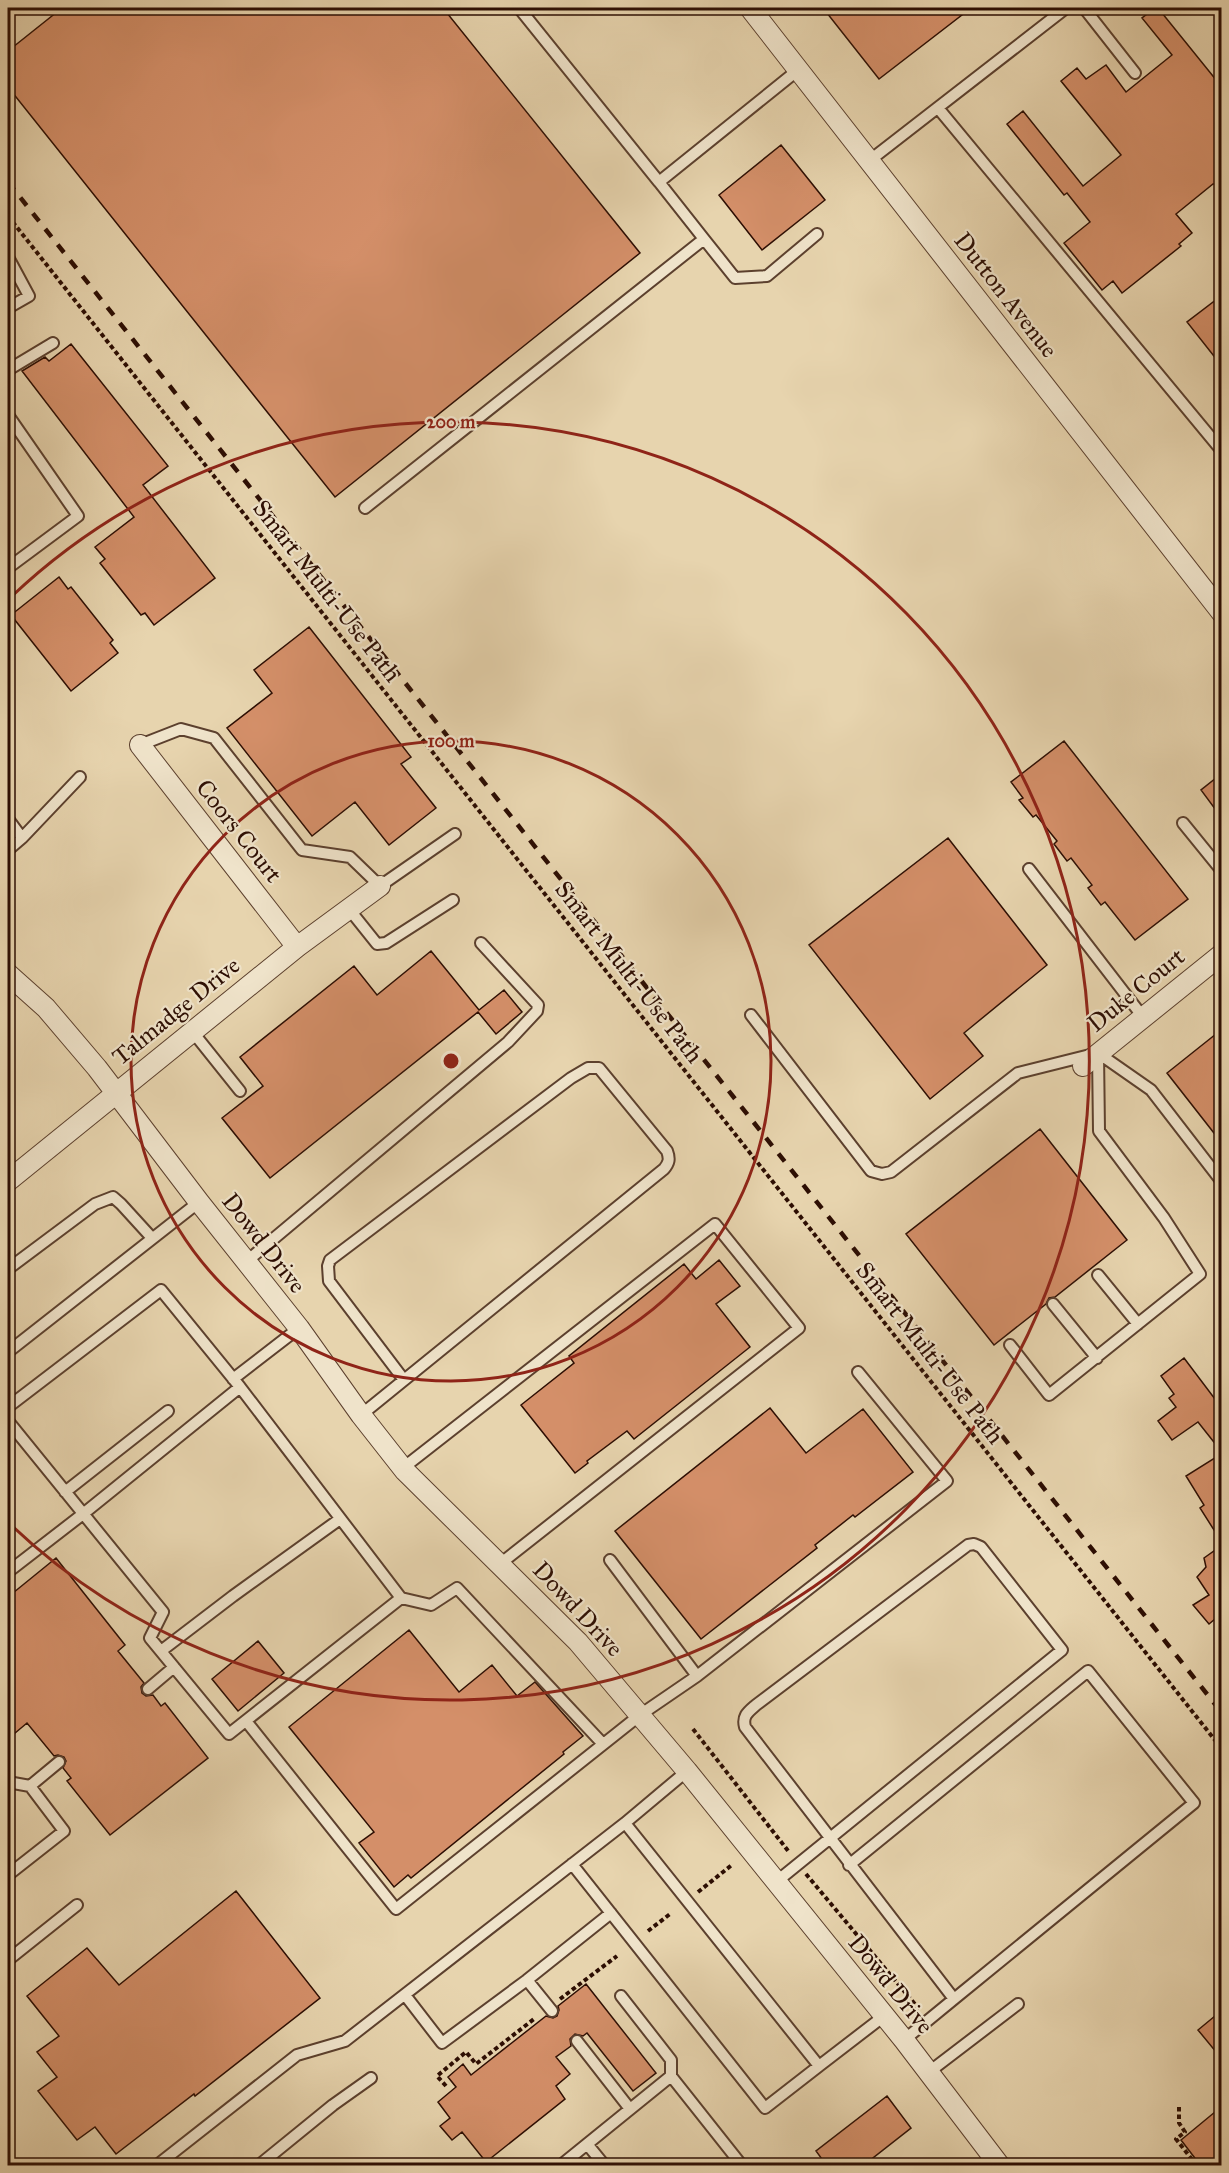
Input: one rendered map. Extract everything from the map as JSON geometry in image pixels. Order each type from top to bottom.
[{"type":"street","name":"Dutton Avenue","points":[[750,8],[1221,613]]},
{"type":"street","name":"Coors Court","points":[[140,745],[297,947]]},
{"type":"street","name":"Talmadge Drive","points":[[8,1180],[297,947],[380,886]]},
{"type":"street","name":"Duke Court","points":[[1083,1066],[1221,954]]},
{"type":"street","name":"Dowd Drive","points":[[8,974],[46,1008],[97,1068],[299,1328],[361,1415],[403,1468],[578,1642],[687,1771],[904,2040],[1000,2166]]},
{"type":"lane","points":[[519,8],[735,278],[767,276],[817,234]]},
{"type":"lane","points":[[869,161],[1066,8]]},
{"type":"lane","points":[[1084,8],[1134,74]]},
{"type":"lane","points":[[659,182],[798,70]]},
{"type":"lane","points":[[938,108],[1221,451]]},
{"type":"lane","points":[[364,508],[704,239]]},
{"type":"lane","points":[[8,257],[29,296],[8,308]]},
{"type":"lane","points":[[8,370],[53,343]]},
{"type":"lane","points":[[8,415],[78,516],[8,568]]},
{"type":"lane","points":[[140,745],[181,729],[214,738],[302,850],[350,857],[380,886],[455,834]]},
{"type":"lane","points":[[8,850],[80,777]]},
{"type":"lane","points":[[8,819],[22,838]]},
{"type":"lane","points":[[1183,823],[1221,872]]},
{"type":"lane","points":[[1029,869],[1143,1017]]},
{"type":"lane","points":[[349,909],[377,944],[386,943],[453,900]]},
{"type":"lane","points":[[247,1262],[508,1042],[537,1011],[538,1005],[481,943]]},
{"type":"lane","points":[[751,1015],[871,1171],[882,1174],[891,1172],[904,1164],[1018,1073],[1098,1053],[1151,1090],[1221,1182]]},
{"type":"lane","points":[[192,1031],[240,1091]]},
{"type":"lane","points":[[1010,1345],[1049,1395],[1200,1274],[1164,1218],[1099,1131],[1098,1053]]},
{"type":"lane","points":[[361,1415],[664,1169],[668,1163],[667,1151],[599,1068],[588,1068],[571,1078],[330,1260],[329,1281],[404,1380]]},
{"type":"lane","points":[[8,1269],[95,1204],[113,1197],[152,1238]]},
{"type":"lane","points":[[8,1352],[199,1202]]},
{"type":"lane","points":[[403,1468],[715,1224],[799,1328],[500,1564]]},
{"type":"lane","points":[[1098,1275],[1138,1324]]},
{"type":"lane","points":[[8,1407],[161,1290],[236,1383],[401,1598],[431,1605],[457,1588],[603,1744]]},
{"type":"lane","points":[[1053,1304],[1097,1358]]},
{"type":"lane","points":[[8,1572],[83,1514],[299,1328]]},
{"type":"lane","points":[[246,1721],[396,1909],[640,1715],[697,1676],[947,1481],[858,1372]]},
{"type":"lane","points":[[65,1491],[168,1412]]},
{"type":"lane","points":[[8,1421],[163,1612],[150,1638],[229,1734],[401,1598]]},
{"type":"lane","points":[[161,1651],[340,1519]]},
{"type":"lane","points":[[776,1882],[829,1839],[1062,1650],[981,1547],[974,1544],[968,1545],[745,1714],[743,1720],[745,1727],[829,1839],[954,1999]]},
{"type":"lane","points":[[610,1560],[697,1676]]},
{"type":"lane","points":[[148,1689],[174,1667]]},
{"type":"lane","points":[[849,1865],[1088,1671],[1194,1803],[904,2040]]},
{"type":"lane","points":[[30,1786],[59,1762]]},
{"type":"lane","points":[[156,2166],[297,2055],[345,2041],[625,1823],[687,1771]]},
{"type":"lane","points":[[8,1782],[30,1786],[64,1830],[8,1875]]},
{"type":"lane","points":[[625,1823],[819,2066]]},
{"type":"lane","points":[[572,1864],[765,2108],[884,2016]]},
{"type":"lane","points":[[8,1960],[77,1905]]},
{"type":"lane","points":[[405,1995],[442,2043],[527,1980],[611,1913]]},
{"type":"lane","points":[[527,1980],[552,2011]]},
{"type":"lane","points":[[621,1996],[671,2060],[671,2076],[740,2163],[736,2166]]},
{"type":"lane","points":[[929,2072],[1018,2004]]},
{"type":"lane","points":[[577,2041],[630,2109]]},
{"type":"lane","points":[[560,2166],[671,2076]]},
{"type":"lane","points":[[258,2166],[333,2105],[371,2078]]},
{"type":"lane","points":[[587,2144],[605,2166]]},
{"type":"path","name":"Smart Multi-Use Path","points":[[8,216],[1221,1749]]},
{"type":"path","points":[[697,1893],[733,1864]]},
{"type":"path","points":[[648,1931],[670,1914]]},
{"type":"path","points":[[560,1999],[617,1956]]},
{"type":"path","points":[[446,2086],[437,2076],[466,2052],[476,2064],[534,2019]]},
{"type":"path","points":[[1179,2107],[1179,2122],[1185,2132],[1176,2139],[1194,2162],[1191,2165]]},
{"type":"building","points":[[62,8],[443,8],[640,253],[335,497],[8,87],[8,51]]},
{"type":"building","points":[[823,8],[971,8],[879,79]]},
{"type":"building","points":[[1158,8],[1221,86],[1221,184],[1213,184],[1176,214],[1192,233],[1179,244],[1181,246],[1122,293],[1113,281],[1102,290],[1064,243],[1090,222],[1067,193],[1064,195],[1007,124],[1023,111],[1083,186],[1121,155],[1061,81],[1077,68],[1086,79],[1106,65],[1126,92],[1172,55],[1142,18]]},
{"type":"building","points":[[781,145],[825,200],[762,250],[719,195]]},
{"type":"building","points":[[1221,296],[1221,365],[1187,322]]},
{"type":"building","points":[[71,344],[168,466],[143,485],[215,578],[154,625],[145,613],[141,615],[100,563],[105,559],[95,547],[134,517],[22,371],[45,357],[49,361]]},
{"type":"building","points":[[59,577],[68,589],[71,587],[113,640],[110,643],[118,653],[71,691],[11,615]]},
{"type":"building","points":[[309,627],[411,757],[401,764],[436,808],[389,845],[355,802],[312,836],[227,728],[272,693],[254,670]]},
{"type":"building","points":[[1064,741],[1188,899],[1135,940],[1105,902],[1101,905],[1088,888],[1092,885],[1071,858],[1067,861],[1054,844],[1057,841],[1036,815],[1033,817],[1019,800],[1023,798],[1011,782]]},
{"type":"building","points":[[1221,774],[1221,817],[1201,790]]},
{"type":"building","points":[[948,838],[1047,965],[964,1033],[983,1056],[930,1099],[809,945]]},
{"type":"building","points":[[431,951],[479,1010],[504,990],[522,1012],[496,1034],[478,1012],[270,1178],[222,1118],[263,1086],[240,1057],[354,966],[377,995]]},
{"type":"building","points":[[1221,1030],[1221,1142],[1167,1073]]},
{"type":"building","points":[[1040,1129],[1127,1240],[1055,1297],[1049,1298],[1046,1304],[994,1345],[906,1234]]},
{"type":"building","points":[[719,1260],[740,1286],[716,1304],[750,1347],[634,1439],[627,1431],[575,1473],[521,1405],[574,1363],[569,1356],[684,1264],[696,1279]]},
{"type":"building","points":[[1184,1358],[1221,1407],[1221,1451],[1198,1422],[1172,1440],[1158,1421],[1176,1407],[1169,1398],[1174,1394],[1161,1376]]},
{"type":"building","points":[[770,1408],[806,1453],[863,1409],[913,1472],[855,1517],[853,1515],[815,1545],[817,1548],[701,1639],[615,1531]]},
{"type":"building","points":[[1221,1454],[1221,1541],[1200,1508],[1204,1505],[1186,1476]]},
{"type":"building","points":[[1221,1546],[1221,1614],[1209,1624],[1193,1605],[1209,1595],[1197,1577],[1206,1567],[1204,1558]]},
{"type":"building","points":[[56,1558],[125,1645],[118,1651],[144,1683],[141,1687],[142,1693],[146,1696],[153,1695],[161,1706],[165,1703],[208,1758],[110,1835],[67,1781],[71,1778],[63,1768],[66,1761],[64,1757],[54,1756],[27,1723],[8,1739],[8,1597]]},
{"type":"building","points":[[409,1630],[459,1692],[492,1665],[517,1696],[535,1682],[583,1736],[411,1878],[408,1875],[394,1887],[359,1843],[374,1832],[289,1727]]},
{"type":"building","points":[[258,1641],[284,1673],[238,1711],[212,1679]]},
{"type":"building","points":[[236,1891],[320,1998],[195,2096],[194,2094],[116,2154],[95,2127],[77,2140],[38,2091],[57,2077],[37,2052],[59,2036],[27,1996],[87,1948],[119,1985]]},
{"type":"building","points":[[586,1984],[656,2073],[633,2091],[587,2033],[583,2036],[575,2034],[570,2039],[571,2046],[556,2057],[570,2074],[556,2086],[565,2099],[486,2162],[462,2132],[452,2140],[440,2126],[450,2118],[438,2102],[456,2087],[448,2077],[463,2064],[471,2075],[546,2016],[553,2018],[557,2016],[558,2006]]},
{"type":"building","points":[[1221,2011],[1221,2058],[1198,2030]]},
{"type":"building","points":[[887,2096],[911,2128],[873,2158],[879,2166],[827,2166],[816,2151]]},
{"type":"building","points":[[1221,2107],[1221,2166],[1201,2166],[1181,2140]]},
{"type":"railway","points":[[8,182],[1222,1713]]}]
